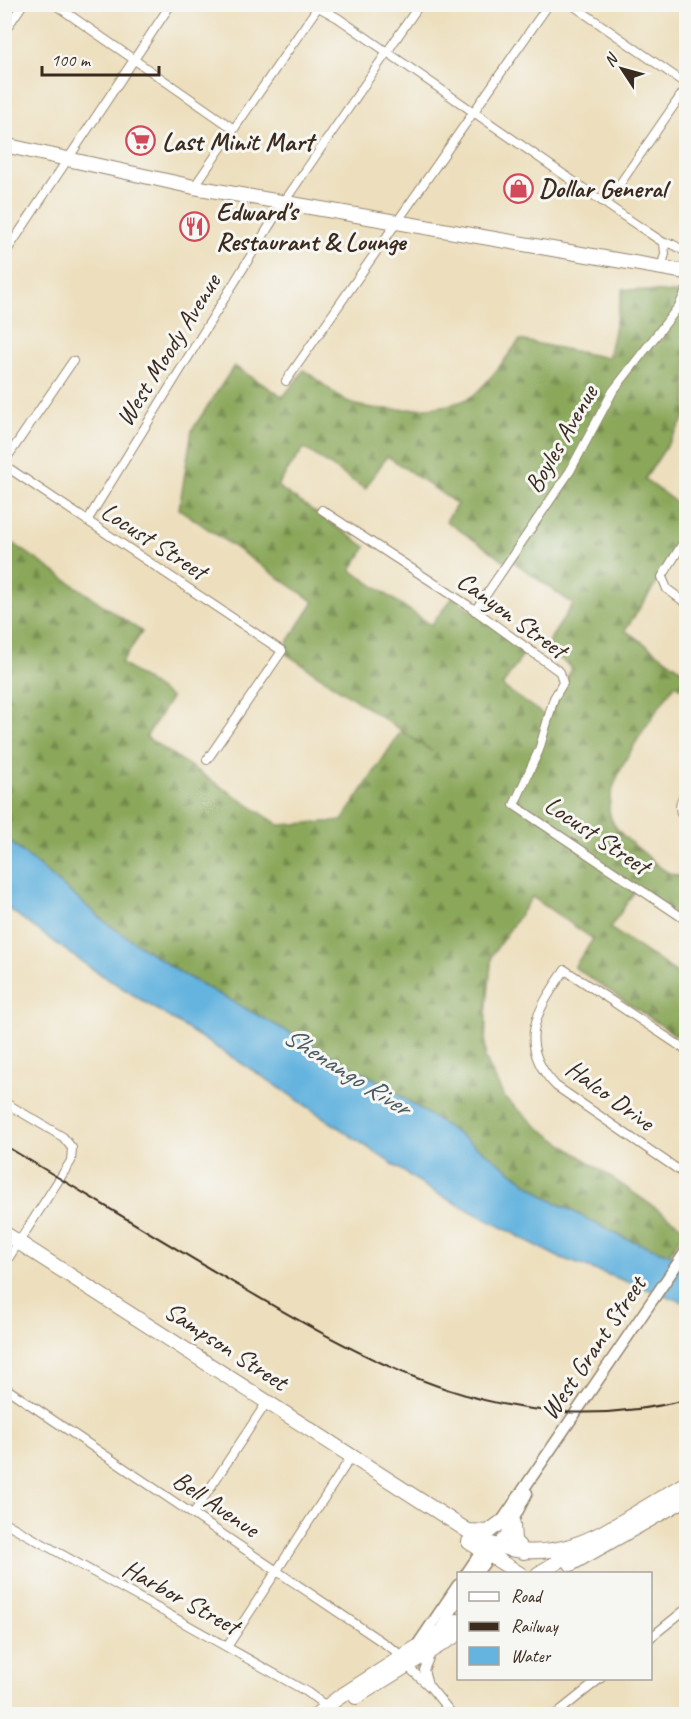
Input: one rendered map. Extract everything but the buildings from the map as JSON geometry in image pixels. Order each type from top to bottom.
[{"type":"main road","points":[[4,145],[194,187],[687,272]]},
{"type":"main road","name":"Sampson Street","points":[[4,1233],[489,1548],[524,1552],[563,1548],[612,1527]]},
{"type":"main road","points":[[541,1572],[687,1483]]},
{"type":"main road","points":[[560,1572],[687,1499]]},
{"type":"main road","name":"Sampson Street","points":[[418,1502],[465,1530],[518,1572]]},
{"type":"main road","points":[[465,1530],[481,1533],[506,1524],[514,1541],[524,1552]]},
{"type":"main road","points":[[355,1698],[457,1622]]},
{"type":"main road","points":[[327,1712],[355,1698],[413,1657],[440,1633]]},
{"type":"main road","points":[[327,1712],[408,1657],[432,1650],[457,1635]]},
{"type":"street","points":[[4,32],[23,4]]},
{"type":"street","points":[[54,4],[234,129]]},
{"type":"street","points":[[4,255],[171,4]]},
{"type":"street","name":"West Moody Avenue","points":[[87,521],[284,202],[420,4]]},
{"type":"street","points":[[286,381],[549,4]]},
{"type":"street","points":[[572,4],[687,86],[606,204]]},
{"type":"street","points":[[194,187],[317,5],[664,243],[672,244],[687,252]]},
{"type":"street","points":[[661,267],[665,254],[664,243]]},
{"type":"street","name":"Boyles Avenue","points":[[475,610],[570,471],[613,391],[679,306],[687,291]]},
{"type":"street","points":[[4,463],[73,361]]},
{"type":"street","name":"Locust Street","points":[[4,463],[282,651],[207,760]]},
{"type":"street","name":"Canyon Street","points":[[322,510],[475,610],[560,672],[563,680],[549,712],[539,750],[514,805]]},
{"type":"street","points":[[687,538],[664,571],[662,581],[667,589],[687,603]]},
{"type":"street","points":[[687,792],[681,799],[680,810],[687,821]]},
{"type":"street","name":"Locust Street","points":[[514,805],[687,920]]},
{"type":"street","name":"Halco Drive","points":[[687,1050],[565,970],[543,1002],[534,1024],[534,1044],[541,1067],[556,1086],[687,1175]]},
{"type":"street","points":[[4,1102],[63,1137],[72,1148],[71,1161],[4,1265]]},
{"type":"street","name":"West Grant Street","points":[[468,1572],[506,1524],[538,1471],[687,1251]]},
{"type":"street","name":"Bell Avenue","points":[[4,1387],[408,1657],[452,1714]]},
{"type":"street","points":[[193,1514],[267,1402]]},
{"type":"street","points":[[227,1647],[351,1457]]},
{"type":"street","name":"Harbor Street","points":[[4,1522],[227,1647],[327,1712]]},
{"type":"street","name":"West Grant Street","points":[[477,1572],[489,1548]]},
{"type":"street","points":[[408,1657],[457,1588]]},
{"type":"street","points":[[440,1633],[457,1603]]},
{"type":"street","points":[[652,1637],[687,1609]]},
{"type":"street","points":[[430,1687],[424,1670],[432,1650]]},
{"type":"street","points":[[556,1714],[598,1680]]},
{"type":"green space","points":[[623,289],[685,294],[679,306],[686,311],[686,416],[645,479],[686,510],[686,539],[625,630],[686,673],[686,692],[675,684],[644,729],[614,785],[610,801],[610,815],[615,826],[624,836],[663,869],[674,875],[686,876],[686,922],[637,888],[610,928],[686,979],[686,1042],[574,967],[593,939],[532,897],[492,955],[486,1015],[485,1058],[504,1097],[538,1127],[686,1229],[669,1254],[624,1238],[547,1198],[489,1155],[378,1081],[184,975],[109,925],[5,837],[4,537],[142,632],[121,663],[171,698],[146,737],[279,825],[342,821],[401,731],[432,751],[282,651],[314,602],[179,509],[192,430],[234,366],[283,397],[304,370],[353,404],[380,409],[416,409],[451,404],[475,394],[520,340],[608,358]],"holes":[[[304,448],[365,489],[387,456],[457,504],[446,521],[508,563],[511,560],[573,604],[545,647],[572,668],[547,717],[502,686],[527,649],[453,597],[431,625],[351,570],[366,547],[277,486]]]},
{"type":"water","name":"Shenango River","points":[[4,837],[109,925],[184,975],[378,1081],[489,1155],[547,1198],[624,1238],[686,1260],[686,1303],[556,1256],[431,1190],[265,1078],[89,967],[5,906]]},
{"type":"railway","points":[[4,1145],[176,1249],[342,1344],[395,1369],[449,1390],[504,1405],[562,1412],[622,1411],[686,1400]]},
{"type":"place","name":"Last Minit Mart","points":[[141,141]]},
{"type":"place","name":"Dollar General","points":[[518,188]]},
{"type":"place","name":"Edward's Restaurant & Lounge","points":[[195,226]]}]
